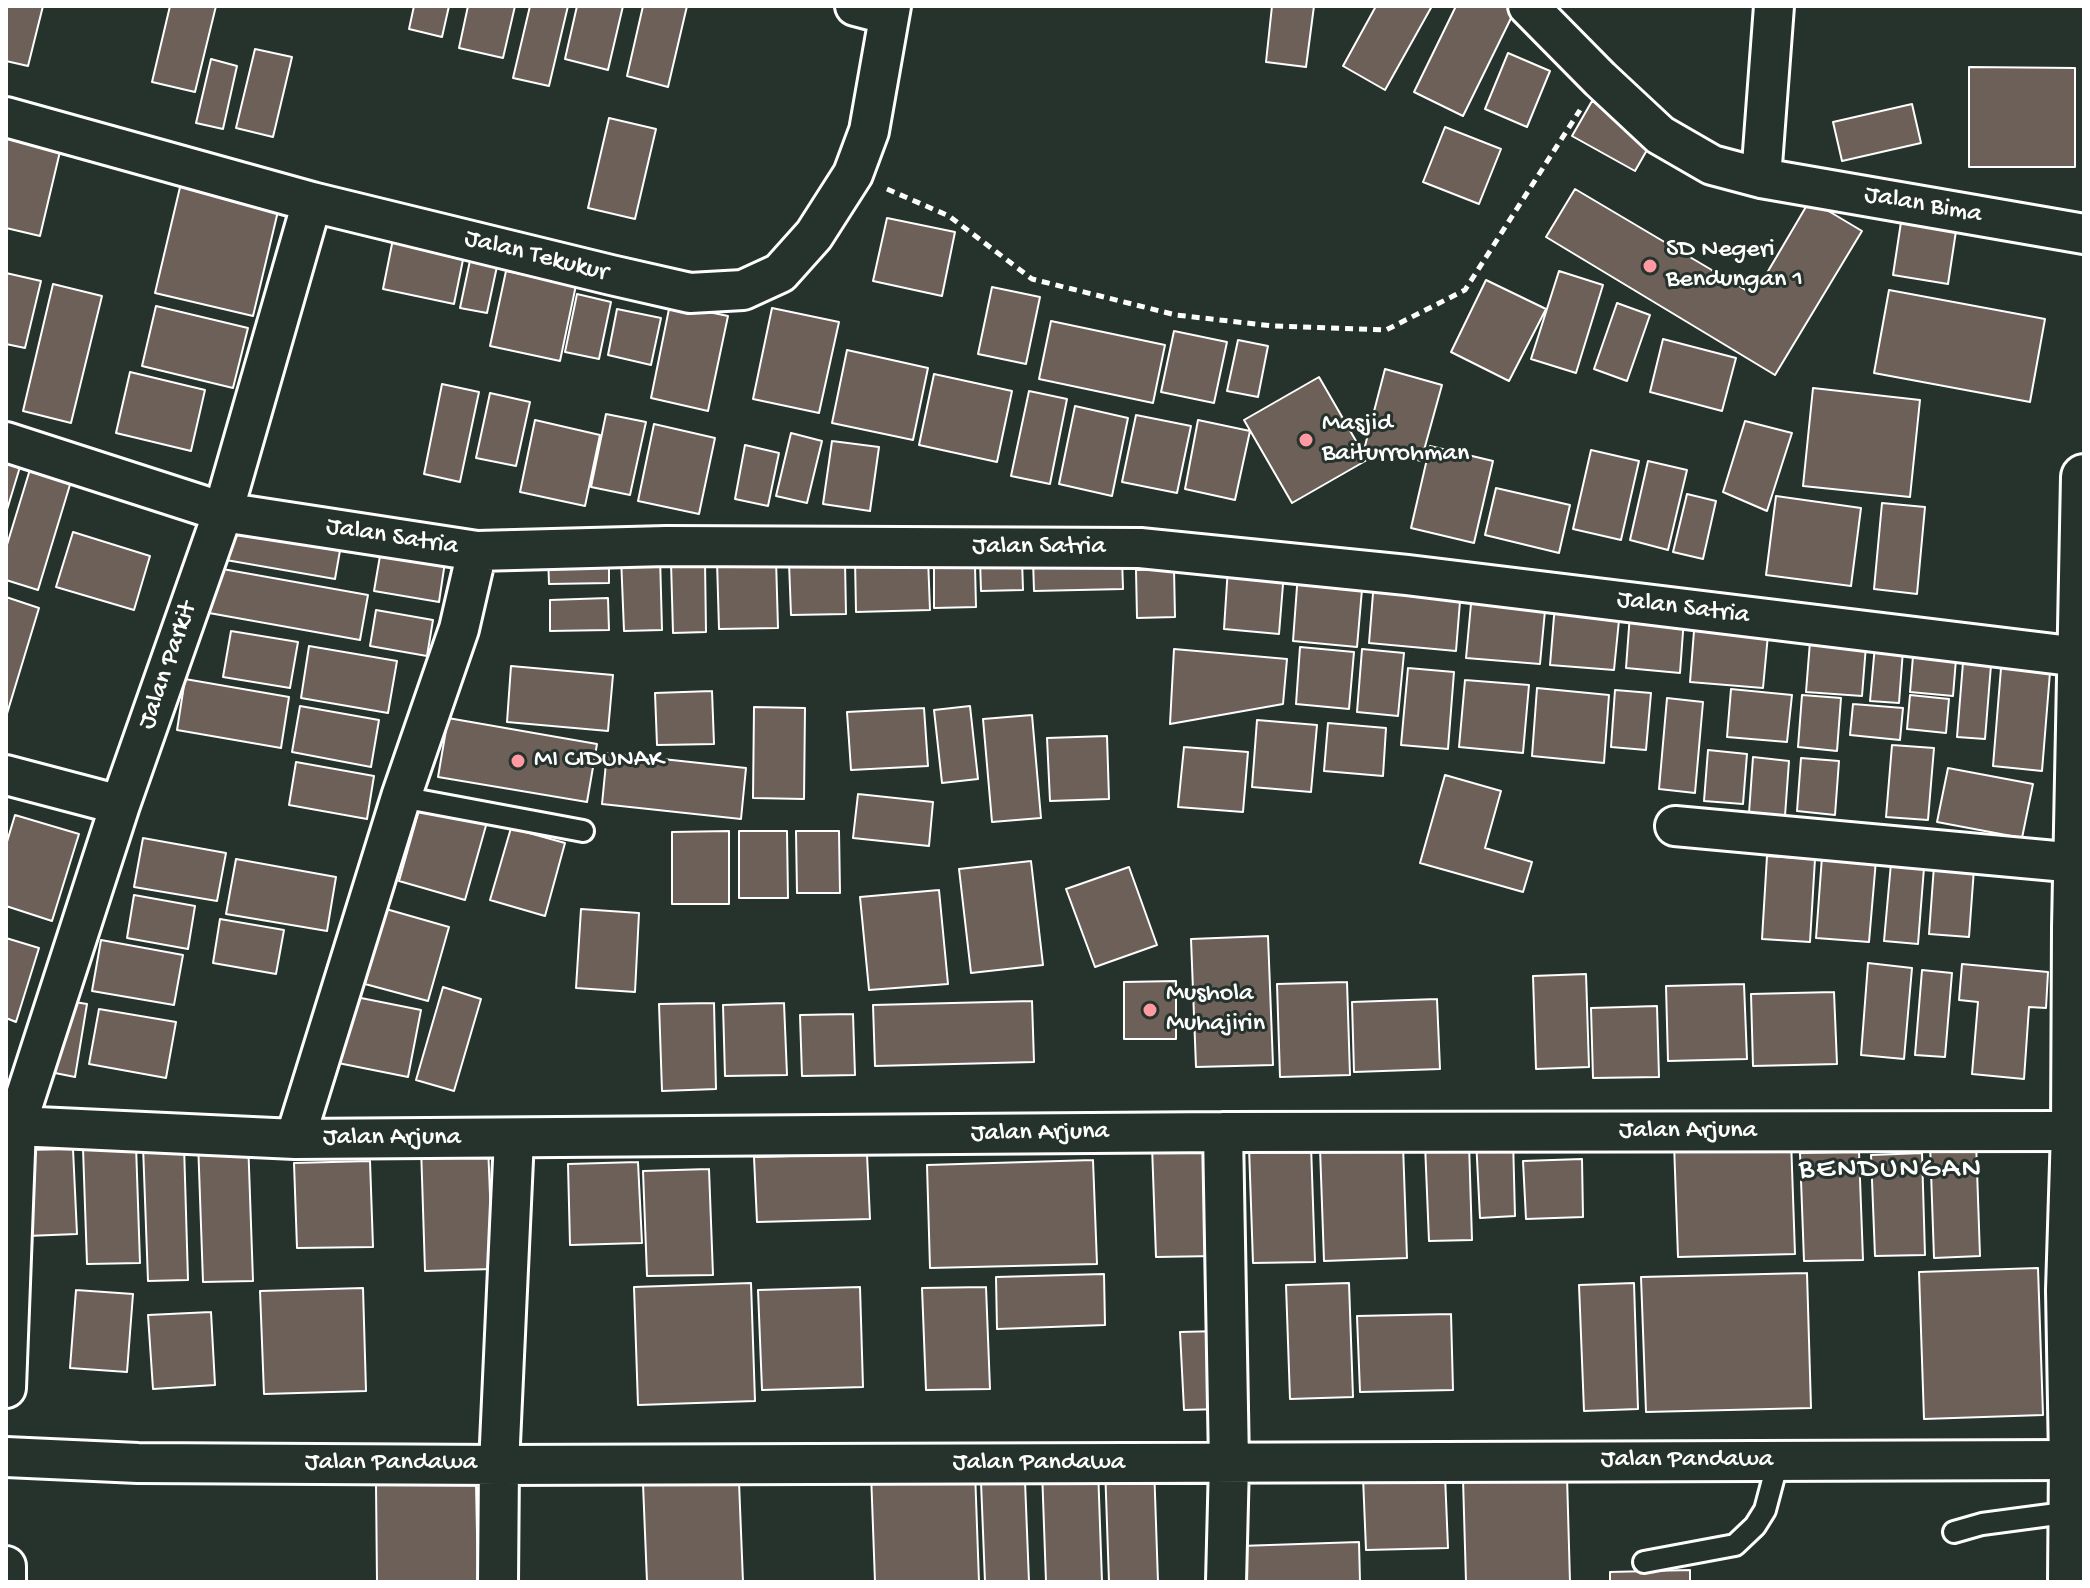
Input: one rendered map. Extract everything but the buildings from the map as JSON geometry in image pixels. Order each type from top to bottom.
[{"type":"street","name":"Jalan Bima","points":[[1528,6],[1660,135],[1712,165],[1761,178],[2084,234]]},
{"type":"street","points":[[1761,178],[1774,6]]},
{"type":"street","name":"Jalan Tekukur","points":[[6,117],[312,202],[624,278],[690,293],[743,290],[780,273],[814,235],[853,174],[869,131],[878,9]]},
{"type":"street","name":"Jalan Parkit","points":[[6,1388],[11,1125],[223,512],[312,202]]},
{"type":"street","name":"Jalan Satria","points":[[6,442],[223,512],[477,551],[666,546],[1140,548],[1407,575],[2079,657]]},
{"type":"street","points":[[2071,1582],[2076,1290],[2077,863],[2082,700],[2079,657],[2084,477]]},
{"type":"street","points":[[295,1139],[401,797],[459,629],[477,551]]},
{"type":"street","points":[[6,775],[120,805]]},
{"type":"street","points":[[1675,826],[2077,863]]},
{"type":"street","name":"Jalan Arjuna","points":[[11,1125],[295,1139],[1223,1132],[2074,1131]]},
{"type":"street","points":[[1223,1132],[1229,1463],[1226,1582]]},
{"type":"street","points":[[498,1582],[499,1465],[514,1138]]},
{"type":"street","name":"Jalan Pandawa","points":[[6,1457],[138,1463],[499,1465],[2072,1460]]},
{"type":"street","points":[[6,1566],[6,1582]]},
{"type":"lane","points":[[401,797],[583,831]]},
{"type":"lane","points":[[1644,1562],[1735,1545],[1755,1526],[1765,1510],[1778,1461]]},
{"type":"lane","points":[[1954,1532],[1982,1524],[2072,1512]]},
{"type":"path","points":[[853,174],[949,216],[1032,279],[1176,315],[1273,326],[1386,330],[1465,290],[1600,79]]},
{"type":"place","name":"SD Negeri Bendungan 1","points":[[1650,266]]},
{"type":"place","name":"Masjid Baiturrohman","points":[[1306,440]]},
{"type":"place","name":"MI CIDUNAK","points":[[518,761]]},
{"type":"place","name":"Mushola Muhajirin","points":[[1150,1010]]},
{"type":"district","name":"BENDUNGAN","points":[[1891,1171]]}]
